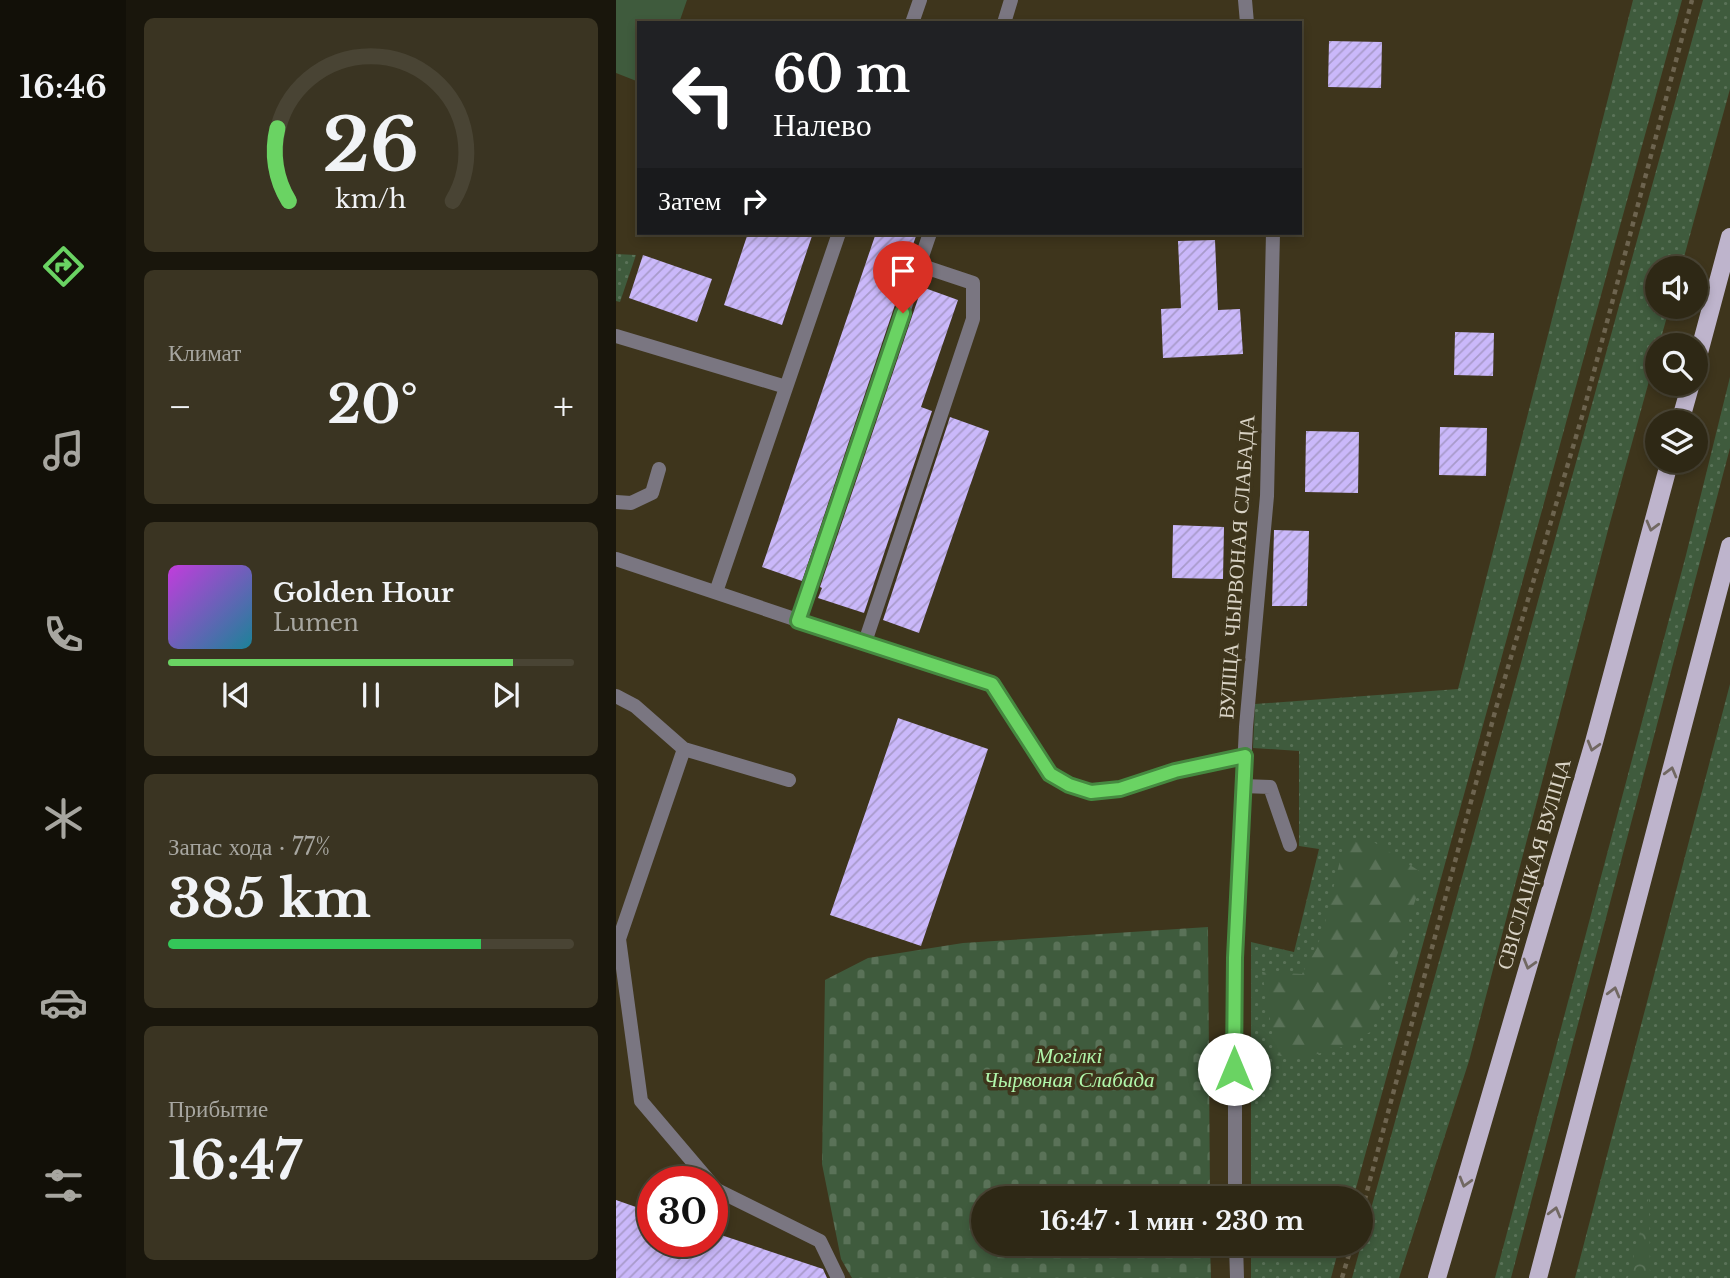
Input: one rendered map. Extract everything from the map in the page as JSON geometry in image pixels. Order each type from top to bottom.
[{"type":"main road","points":[[1704,333],[1730,237]]},
{"type":"main road","name":"СВІСЛАЦКАЯ ВУЛІЦА","points":[[1437,1278],[1594,742],[1666,473]]},
{"type":"main road","points":[[1538,1278],[1730,546]]},
{"type":"street","points":[[913,21],[920,0]]},
{"type":"street","points":[[1005,21],[1011,0]]},
{"type":"street","points":[[1245,0],[1247,21]]},
{"type":"street","points":[[716,592],[838,235]]},
{"type":"street","points":[[798,621],[929,235]]},
{"type":"street","name":"ВУЛІЦА ЧЫРВОНАЯ СЛАБАДА","points":[[1235,1186],[1235,958],[1245,756],[1267,496],[1273,235]]},
{"type":"street","points":[[865,642],[973,319],[973,283],[919,265]]},
{"type":"street","points":[[616,336],[786,387]]},
{"type":"street","points":[[616,502],[632,503],[652,493],[659,469]]},
{"type":"street","points":[[616,559],[992,684],[1050,774],[1069,785],[1091,792],[1120,789],[1175,771],[1245,756]]},
{"type":"street","points":[[616,696],[635,706],[684,749],[789,780]]},
{"type":"street","points":[[684,749],[619,939],[641,1101],[696,1166]]},
{"type":"street","points":[[1243,786],[1270,787],[1290,845]]},
{"type":"street","points":[[728,1195],[820,1241],[838,1278]]},
{"type":"street","points":[[1236,1256],[1237,1278]]},
{"type":"path","points":[[1368,1186],[1496,708],[1583,413],[1692,0]]},
{"type":"path","points":[[1342,1278],[1348,1256]]},
{"type":"green space","points":[[616,0],[687,0],[680,21],[637,21],[637,81],[616,73]]},
{"type":"green space","points":[[1633,0],[1682,0],[1357,1186],[1251,1186],[1251,942],[1294,952],[1319,849],[1299,846],[1299,751],[1253,748],[1255,704],[1458,689]]},
{"type":"green space","points":[[1703,0],[1730,0],[1730,89],[1684,256],[1645,256],[1645,319],[1666,319],[1662,333],[1645,333],[1645,396],[1469,1061],[1399,1278],[1352,1278],[1358,1256],[1373,1256],[1373,1202]]},
{"type":"green space","points":[[616,254],[636,255],[620,302],[616,301]]},
{"type":"green space","points":[[1730,377],[1730,448],[1511,1278],[1495,1278],[1708,473]]},
{"type":"green space","points":[[1730,684],[1730,1278],[1575,1278]]},
{"type":"green space","points":[[1369,839],[1424,874],[1372,1031],[1346,1046],[1299,1059],[1276,1055],[1262,972],[1302,974],[1322,935],[1345,840]]},
{"type":"green space","name":"Могілкі Чырвоная Слабада","points":[[1208,927],[1210,1186],[971,1186],[971,1256],[1210,1256],[1211,1278],[852,1278],[841,1259],[822,1164],[825,980],[868,958],[963,943]]},
{"type":"green space","points":[[1649,1197],[1650,1278],[1628,1278]]},
{"type":"green space","points":[[1251,1256],[1337,1256],[1331,1278],[1251,1278]]},
{"type":"building","points":[[1329,41],[1382,42],[1381,88],[1328,87]]},
{"type":"building","points":[[747,235],[812,235],[782,325],[724,305]]},
{"type":"building","points":[[875,235],[916,235],[802,581],[762,567]]},
{"type":"building","points":[[1215,240],[1218,310],[1240,309],[1243,354],[1163,358],[1161,309],[1181,308],[1178,241]]},
{"type":"building","points":[[643,255],[712,279],[697,322],[629,298]]},
{"type":"building","points":[[922,287],[958,300],[921,407],[932,411],[864,613],[818,598]]},
{"type":"building","points":[[1455,332],[1494,333],[1493,376],[1454,375]]},
{"type":"building","points":[[950,417],[989,431],[919,633],[883,620]]},
{"type":"building","points":[[1440,427],[1487,428],[1486,476],[1439,475]]},
{"type":"building","points":[[1306,431],[1359,432],[1358,493],[1305,492]]},
{"type":"building","points":[[1173,525],[1224,527],[1223,579],[1172,578]]},
{"type":"building","points":[[1274,530],[1309,531],[1307,606],[1272,606]]},
{"type":"building","points":[[898,718],[988,749],[921,946],[830,915]]},
{"type":"building","points":[[616,1200],[637,1207],[637,1257],[728,1257],[728,1237],[823,1269],[827,1278],[616,1278]]},
{"type":"route","points":[[903,313],[798,621],[992,684],[1050,774],[1069,785],[1091,792],[1120,789],[1175,771],[1245,756],[1235,958],[1234,1069]]}]
